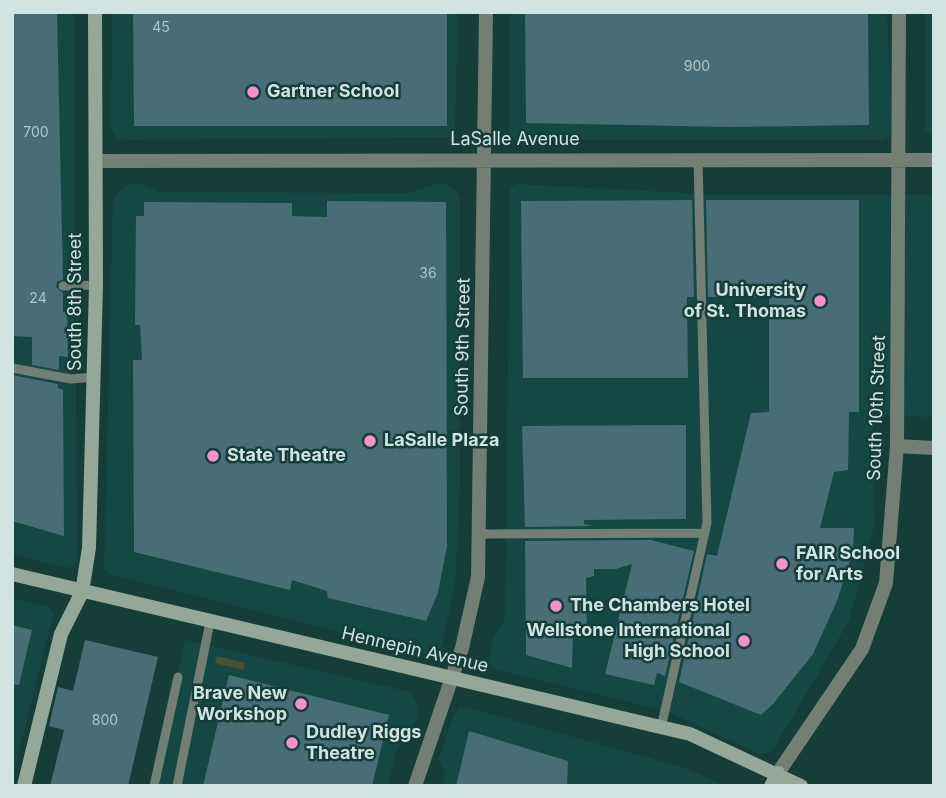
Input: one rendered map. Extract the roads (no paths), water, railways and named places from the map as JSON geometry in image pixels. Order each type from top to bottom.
[{"type":"main road","name":"South 8th Street","points":[[24,786],[61,634],[82,592],[89,548],[96,285],[94,12]]},
{"type":"main road","name":"Hennepin Avenue","points":[[12,574],[690,734],[774,780],[801,786]]},
{"type":"street","name":"South 9th Street","points":[[415,786],[463,648],[478,577],[486,12]]},
{"type":"street","name":"South 10th Street","points":[[774,780],[862,649],[886,583],[897,446],[899,12]]},
{"type":"street","name":"LaSalle Avenue","points":[[96,161],[934,160]]},
{"type":"street","points":[[897,446],[934,448]]},
{"type":"lane","points":[[661,728],[706,523],[698,160]]},
{"type":"lane","points":[[63,286],[96,285]]},
{"type":"lane","points":[[12,368],[71,379],[95,377]]},
{"type":"lane","points":[[479,534],[704,533]]},
{"type":"lane","points":[[177,786],[210,622]]},
{"type":"lane","points":[[154,786],[178,677]]},
{"type":"place","name":"Gartner School","points":[[253,92]]},
{"type":"place","name":"University of St. Thomas","points":[[820,301]]},
{"type":"place","name":"LaSalle Plaza","points":[[370,441]]},
{"type":"place","name":"State Theatre","points":[[213,456]]},
{"type":"place","name":"FAIR School for Arts","points":[[782,564]]},
{"type":"place","name":"The Chambers Hotel","points":[[556,606]]},
{"type":"place","name":"Wellstone International High School","points":[[744,641]]},
{"type":"place","name":"Brave New Workshop","points":[[301,704]]},
{"type":"place","name":"Dudley Riggs Theatre","points":[[292,743]]}]
